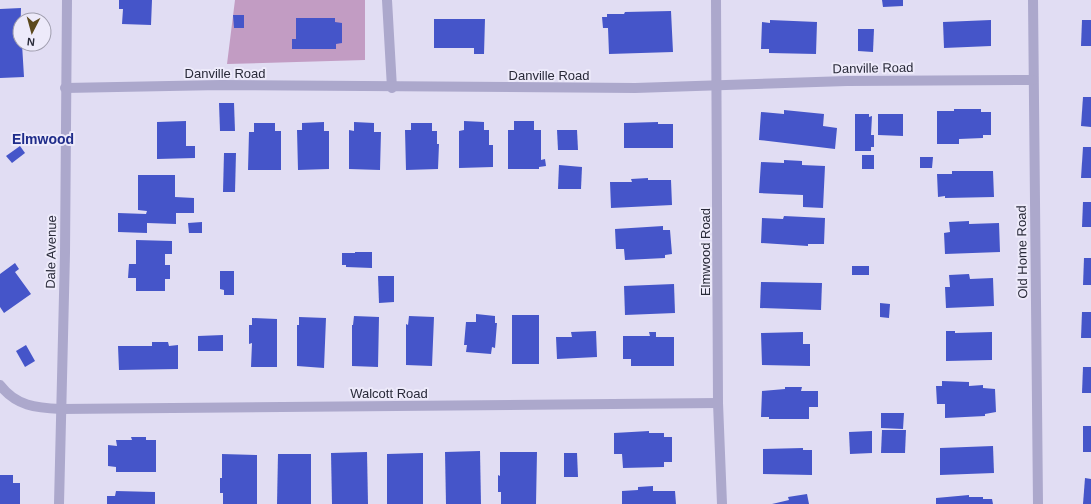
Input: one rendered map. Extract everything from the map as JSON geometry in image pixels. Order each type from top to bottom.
[{"type":"street","name":"Dale Avenue","points":[[59,504],[65,253],[65,88],[67,0]]},
{"type":"street","points":[[387,0],[392,88]]},
{"type":"street","name":"Elmwood Road","points":[[716,0],[718,403],[722,504]]},
{"type":"street","name":"Old Home Road","points":[[1033,0],[1038,504]]},
{"type":"street","name":"Danville Road","points":[[65,88],[221,85],[392,88],[635,88],[848,81],[1033,80]]},
{"type":"street","name":"Walcott Road","points":[[0,385],[7,394],[22,404],[61,409],[718,403]]},
{"type":"shaded area","points":[[235,0],[365,0],[365,60],[227,64]]},
{"type":"building","points":[[119,0],[152,0],[151,25],[122,24],[123,9],[119,9]]},
{"type":"building","points":[[882,0],[903,0],[903,6],[883,7]]},
{"type":"building","points":[[21,8],[21,12],[12,12],[12,52],[22,52],[24,77],[0,78],[0,9]]},
{"type":"building","points":[[671,11],[673,52],[609,54],[608,28],[603,28],[602,17],[607,17],[607,14],[624,14],[625,12]]},
{"type":"building","points":[[233,15],[244,15],[244,28],[234,28]]},
{"type":"building","points":[[296,18],[335,18],[335,22],[342,23],[342,43],[336,44],[336,49],[292,49],[292,39],[296,39]]},
{"type":"building","points":[[434,19],[485,19],[484,54],[474,54],[474,48],[434,48]]},
{"type":"building","points":[[770,20],[817,22],[816,54],[769,53],[769,49],[761,49],[762,22],[770,23]]},
{"type":"building","points":[[991,20],[991,46],[944,48],[943,22]]},
{"type":"building","points":[[1082,20],[1091,20],[1091,46],[1081,46]]},
{"type":"building","points":[[858,29],[874,29],[873,52],[858,51]]},
{"type":"building","points":[[1083,97],[1091,97],[1091,127],[1081,126]]},
{"type":"building","points":[[219,103],[234,103],[235,131],[220,131]]},
{"type":"building","points":[[954,109],[981,109],[981,112],[991,112],[991,135],[983,135],[983,138],[959,139],[959,144],[937,144],[937,111],[954,111]]},
{"type":"building","points":[[784,110],[824,114],[823,126],[837,128],[835,149],[759,140],[761,112],[784,114]]},
{"type":"building","points":[[855,114],[869,114],[869,117],[872,116],[871,135],[874,135],[874,147],[871,147],[871,151],[855,151]]},
{"type":"building","points":[[878,114],[903,114],[903,136],[878,135]]},
{"type":"building","points":[[186,121],[186,146],[195,146],[195,158],[157,159],[157,122]]},
{"type":"building","points":[[464,121],[484,122],[484,130],[489,130],[489,145],[493,145],[493,167],[459,168],[459,131],[464,130]]},
{"type":"building","points":[[514,121],[534,121],[534,130],[541,130],[541,160],[545,159],[546,166],[539,167],[539,169],[508,169],[508,130],[514,130]]},
{"type":"building","points":[[324,122],[324,131],[329,131],[329,169],[298,170],[297,130],[302,130],[302,123]]},
{"type":"building","points":[[354,122],[374,123],[374,132],[381,132],[380,170],[349,169],[349,130],[354,131]]},
{"type":"building","points":[[658,122],[658,124],[673,124],[673,148],[624,148],[624,123]]},
{"type":"building","points":[[254,123],[275,123],[275,131],[281,131],[281,170],[248,170],[249,132],[254,132]]},
{"type":"building","points":[[411,123],[432,123],[432,131],[437,131],[437,144],[439,144],[438,169],[406,170],[405,130],[411,130]]},
{"type":"building","points":[[557,130],[577,130],[578,150],[558,150]]},
{"type":"building","points":[[20,146],[25,153],[12,163],[6,156]]},
{"type":"building","points":[[1083,147],[1091,147],[1091,178],[1081,178]]},
{"type":"building","points":[[224,153],[236,153],[235,192],[223,192]]},
{"type":"building","points":[[862,155],[874,155],[874,169],[862,169]]},
{"type":"building","points":[[920,157],[933,157],[932,168],[920,168]]},
{"type":"building","points":[[784,160],[802,161],[802,165],[825,166],[823,208],[803,207],[803,195],[759,193],[761,162],[784,163]]},
{"type":"building","points":[[559,165],[582,167],[581,189],[558,189]]},
{"type":"building","points":[[952,171],[993,171],[994,197],[938,197],[937,174],[952,174]]},
{"type":"building","points":[[138,175],[175,175],[175,197],[194,198],[194,213],[176,213],[176,224],[147,223],[147,233],[118,232],[118,213],[146,214],[147,211],[138,210]]},
{"type":"building","points":[[648,178],[648,180],[671,180],[672,205],[611,208],[610,182],[632,182],[631,179]]},
{"type":"building","points":[[1083,202],[1091,202],[1091,227],[1082,227]]},
{"type":"building","points":[[784,216],[825,218],[824,244],[808,244],[808,246],[761,243],[762,218],[783,219]]},
{"type":"building","points":[[969,221],[969,224],[999,223],[1000,252],[945,254],[944,233],[950,232],[949,222]]},
{"type":"building","points":[[202,222],[202,233],[189,233],[188,223]]},
{"type":"building","points":[[663,226],[663,230],[670,230],[672,254],[665,255],[665,258],[625,260],[624,249],[616,249],[615,229]]},
{"type":"building","points":[[136,240],[172,241],[172,254],[165,254],[165,265],[170,265],[170,279],[165,279],[165,291],[136,291],[136,278],[128,278],[129,264],[136,264]]},
{"type":"building","points":[[372,252],[372,268],[346,267],[346,265],[342,265],[342,253]]},
{"type":"building","points":[[1084,258],[1091,258],[1091,285],[1083,285]]},
{"type":"building","points":[[15,263],[19,269],[15,272],[31,294],[4,313],[0,307],[0,274]]},
{"type":"building","points":[[852,266],[869,266],[869,275],[852,275]]},
{"type":"building","points":[[220,271],[234,271],[234,295],[224,295],[224,290],[220,289]]},
{"type":"building","points":[[969,274],[970,279],[993,278],[994,306],[946,308],[945,287],[950,287],[949,275]]},
{"type":"building","points":[[378,276],[394,276],[394,302],[379,303]]},
{"type":"building","points":[[761,282],[822,283],[821,310],[760,308]]},
{"type":"building","points":[[674,284],[675,313],[625,315],[624,286]]},
{"type":"building","points":[[880,303],[890,304],[889,318],[880,317]]},
{"type":"building","points":[[1082,312],[1091,312],[1091,338],[1081,338]]},
{"type":"building","points":[[476,314],[495,316],[495,323],[497,323],[495,348],[492,347],[491,354],[466,352],[467,345],[464,345],[466,322],[476,322]]},
{"type":"building","points":[[512,315],[539,315],[539,364],[512,364]]},
{"type":"building","points":[[354,316],[379,317],[378,367],[352,366],[352,325]]},
{"type":"building","points":[[409,316],[434,317],[432,366],[406,365],[406,324],[408,325]]},
{"type":"building","points":[[299,317],[326,318],[324,368],[297,366],[297,325],[299,325]]},
{"type":"building","points":[[252,318],[277,319],[277,367],[251,367],[252,343],[249,344],[249,325],[252,325]]},
{"type":"building","points":[[596,331],[597,357],[557,359],[556,337],[572,337],[571,332]]},
{"type":"building","points":[[946,331],[955,331],[955,333],[992,332],[992,360],[946,361]]},
{"type":"building","points":[[649,332],[656,332],[656,337],[674,337],[674,366],[631,366],[631,359],[623,359],[623,336],[650,336]]},
{"type":"building","points":[[803,332],[803,344],[810,344],[810,366],[762,365],[761,333]]},
{"type":"building","points":[[223,335],[223,351],[198,351],[198,336]]},
{"type":"building","points":[[152,342],[168,342],[169,346],[178,345],[178,369],[119,370],[118,346],[152,346]]},
{"type":"building","points":[[26,345],[35,361],[25,367],[16,351]]},
{"type":"building","points":[[1083,367],[1091,367],[1091,393],[1082,393]]},
{"type":"building","points":[[942,381],[969,382],[969,386],[983,385],[983,388],[995,389],[996,412],[985,414],[985,416],[945,418],[945,404],[937,404],[936,386],[942,386]]},
{"type":"building","points":[[785,387],[802,387],[801,391],[818,391],[818,407],[809,407],[809,419],[769,419],[769,417],[761,417],[762,391],[785,389]]},
{"type":"building","points":[[881,413],[904,413],[903,429],[881,428]]},
{"type":"building","points":[[1083,426],[1091,426],[1091,452],[1083,452]]},
{"type":"building","points":[[882,430],[906,430],[905,453],[881,453]]},
{"type":"building","points":[[649,431],[649,433],[664,433],[664,437],[672,437],[672,462],[664,462],[664,467],[623,468],[622,454],[614,454],[614,433]]},
{"type":"building","points":[[872,431],[872,453],[850,454],[849,432]]},
{"type":"building","points":[[131,437],[146,437],[146,440],[156,440],[156,472],[116,472],[116,467],[108,466],[108,445],[117,446],[116,440],[132,440]]},
{"type":"building","points":[[993,446],[994,473],[940,475],[940,448]]},
{"type":"building","points":[[803,448],[803,450],[812,450],[812,475],[763,474],[763,449]]},
{"type":"building","points":[[480,451],[481,504],[446,504],[445,452]]},
{"type":"building","points":[[367,452],[368,504],[332,504],[331,453]]},
{"type":"building","points":[[500,452],[537,452],[536,504],[501,504],[501,492],[498,492]]},
{"type":"building","points":[[423,453],[423,504],[387,504],[387,454]]},
{"type":"building","points":[[564,453],[577,453],[578,477],[564,477]]},
{"type":"building","points":[[222,454],[257,455],[257,504],[223,504],[223,493],[220,493],[220,478],[222,478]]},
{"type":"building","points":[[278,454],[311,454],[311,504],[277,504]]},
{"type":"building","points":[[0,475],[13,475],[13,483],[20,483],[20,504],[0,504]]},
{"type":"building","points":[[1085,478],[1091,479],[1091,504],[1083,504]]},
{"type":"building","points":[[653,486],[653,491],[675,491],[676,504],[622,504],[622,491],[638,490],[638,487]]},
{"type":"building","points":[[116,491],[155,492],[155,504],[107,504],[107,496],[115,496]]},
{"type":"building","points":[[807,494],[809,504],[772,504],[789,500],[788,497]]},
{"type":"building","points":[[969,495],[969,497],[983,497],[983,499],[992,499],[993,504],[936,504],[936,498]]},
{"type":"district","name":"Elmwood","points":[[43,139]]}]
